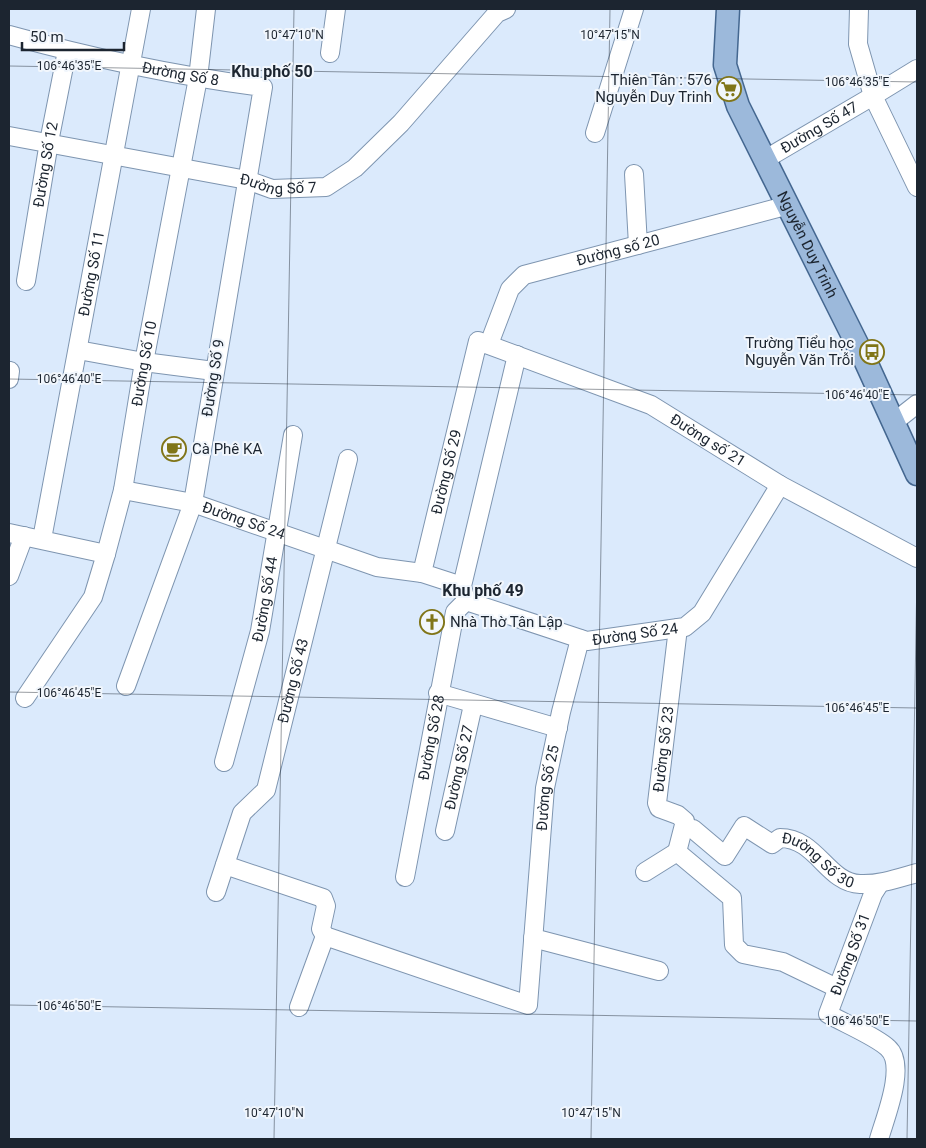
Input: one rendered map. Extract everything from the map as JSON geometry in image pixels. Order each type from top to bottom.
[{"type":"main road","name":"Nguyễn Duy Trinh","points":[[728,9],[725,66],[738,106],[894,422],[917,474]]},
{"type":"street","name":"Đường Số 11","points":[[42,539],[140,9]]},
{"type":"street","name":"Đường Số 10","points":[[25,698],[93,597],[123,490],[144,362],[198,78],[206,9]]},
{"type":"street","points":[[330,52],[336,9]]},
{"type":"street","name":"Đường Số 7","points":[[9,136],[247,180],[272,189],[326,186],[355,168],[401,123],[497,14],[506,9]]},
{"type":"street","points":[[595,133],[634,9]]},
{"type":"street","points":[[859,9],[858,44],[873,96],[917,187]]},
{"type":"street","name":"Đường Số 8","points":[[9,34],[67,51],[198,78],[263,87],[247,180]]},
{"type":"street","name":"Đường Số 12","points":[[26,281],[49,142],[67,51]]},
{"type":"street","name":"Đường Số 47","points":[[764,160],[917,70]]},
{"type":"street","points":[[634,174],[638,245]]},
{"type":"street","name":"Đường Số 9","points":[[126,686],[193,503],[247,180]]},
{"type":"street","name":"Đường số 20","points":[[489,344],[510,289],[524,274],[788,205]]},
{"type":"street","name":"Đường Số 29","points":[[422,573],[478,341],[489,344]]},
{"type":"street","name":"Đường số 21","points":[[489,344],[650,405],[780,485],[917,558]]},
{"type":"street","points":[[78,350],[144,362],[214,370]]},
{"type":"street","name":"Đường Số 28","points":[[405,877],[438,693],[455,612],[464,593],[517,355]]},
{"type":"street","points":[[894,422],[917,404]]},
{"type":"street","name":"Đường Số 44","points":[[224,762],[260,631],[292,435]]},
{"type":"street","name":"Đường Số 43","points":[[216,892],[242,814],[266,790],[324,549],[348,459]]},
{"type":"street","name":"Đường Số 24","points":[[464,593],[587,642],[685,627],[702,613],[780,485]]},
{"type":"street","name":"Đường Số 24","points":[[123,490],[193,503],[377,567],[422,573]]},
{"type":"street","points":[[9,576],[16,534],[106,554]]},
{"type":"street","points":[[422,573],[464,593]]},
{"type":"street","name":"Đường Số 23","points":[[677,852],[685,821],[678,815],[659,808],[657,803],[678,628]]},
{"type":"street","name":"Đường Số 25","points":[[325,936],[528,1005],[545,788],[580,639]]},
{"type":"street","name":"Đường Số 27","points":[[438,693],[473,705],[558,728]]},
{"type":"street","name":"Đường Số 27","points":[[445,830],[473,705]]},
{"type":"street","name":"Đường Số 30","points":[[694,830],[724,856],[744,826],[772,844],[780,838],[789,838],[802,842],[848,882],[860,884],[880,882],[917,873]]},
{"type":"street","points":[[645,872],[677,852],[732,898],[734,945],[743,954],[783,962],[837,988]]},
{"type":"street","points":[[225,866],[323,898],[326,906],[321,929],[325,936],[298,1007]]},
{"type":"street","name":"Đường Số 31","points":[[879,1139],[895,1081],[895,1057],[888,1047],[828,1014],[873,894],[880,882]]},
{"type":"street","points":[[533,938],[659,971]]},
{"type":"place","name":"Thiên Tân : 576 Nguyễn Duy Trinh","points":[[729,89]]},
{"type":"place","name":"Trường Tiểu học Nguyễn Văn Trỗi","points":[[872,352]]},
{"type":"place","name":"Cà Phê KA","points":[[174,449]]},
{"type":"place","name":"Nhà Thờ Tân Lập","points":[[432,622]]},
{"type":"district","name":"Khu phố 50","points":[[272,71]]},
{"type":"district","name":"Khu phố 49","points":[[483,590]]}]
